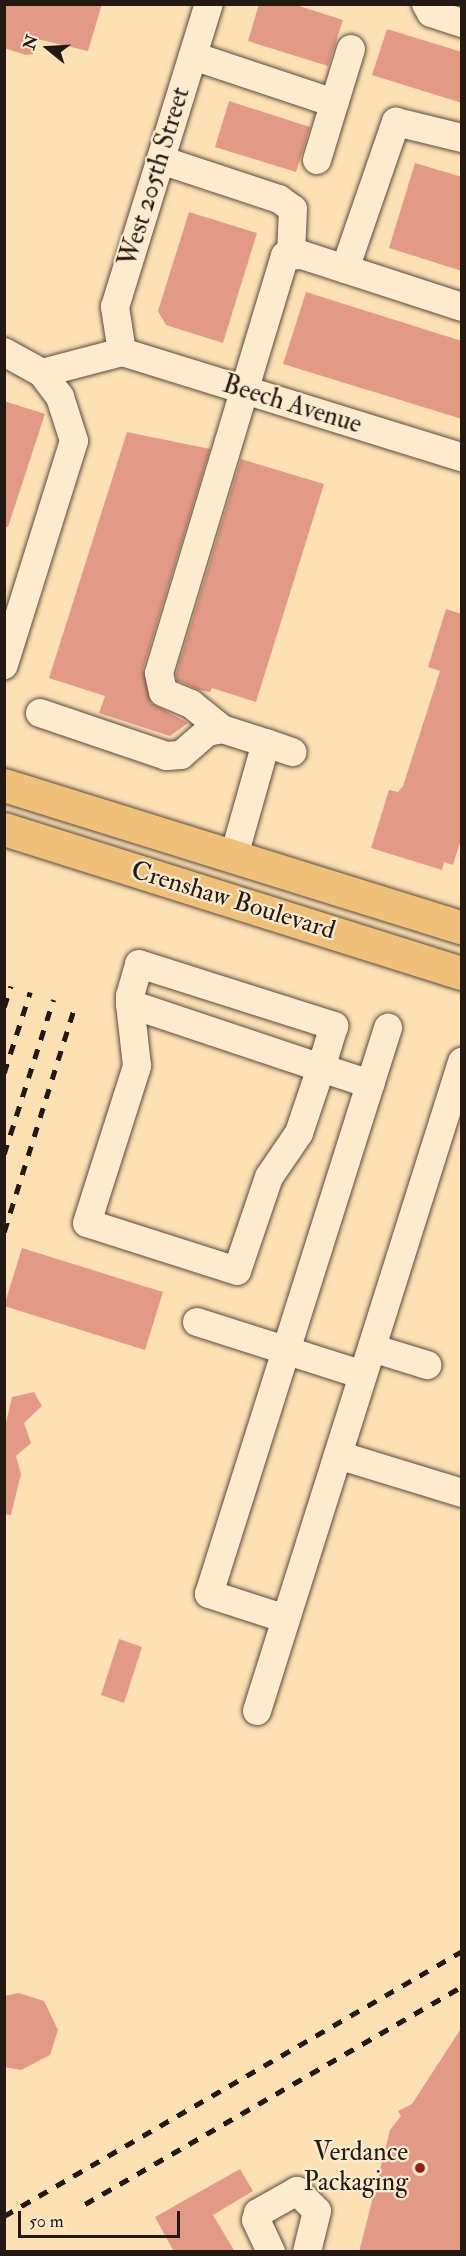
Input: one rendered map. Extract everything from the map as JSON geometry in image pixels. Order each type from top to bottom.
[{"type":"main road","name":"Crenshaw Boulevard","points":[[4,785],[462,927]]},
{"type":"main road","name":"Crenshaw Boulevard","points":[[4,829],[462,973]]},
{"type":"street","name":"West 205th Street","points":[[122,352],[115,307],[209,4]]},
{"type":"street","points":[[426,4],[431,13],[462,23]]},
{"type":"street","points":[[317,160],[351,49]]},
{"type":"street","points":[[193,56],[334,103]]},
{"type":"street","points":[[345,269],[396,122],[462,138]]},
{"type":"street","points":[[161,160],[279,198],[293,209],[291,255]]},
{"type":"street","points":[[234,856],[279,747],[222,729],[191,704],[162,692],[159,673],[206,529],[241,389],[279,268],[285,256],[291,255],[345,269],[462,307]]},
{"type":"street","points":[[4,352],[42,373],[60,397],[74,441],[4,665]]},
{"type":"street","points":[[42,373],[122,352]]},
{"type":"street","name":"Beech Avenue","points":[[122,352],[462,457]]},
{"type":"street","points":[[40,713],[166,756],[181,755],[207,732],[222,729]]},
{"type":"street","points":[[139,964],[334,1026],[321,1068],[299,1133],[269,1177],[237,1271],[87,1223],[137,1066],[130,1004],[139,964]]},
{"type":"street","points":[[130,1004],[370,1084]]},
{"type":"street","points":[[286,1619],[208,1594],[388,1028]]},
{"type":"street","points":[[257,1711],[462,1062]]},
{"type":"street","points":[[198,1322],[363,1375]]},
{"type":"street","points":[[372,1348],[426,1365]]},
{"type":"street","points":[[338,1455],[462,1493]]},
{"type":"street","points":[[271,2252],[256,2220],[258,2213],[297,2191],[317,2211],[307,2252]]},
{"type":"building","points":[[4,4],[102,4],[88,51],[37,39],[33,54],[26,55],[4,48]]},
{"type":"building","points":[[259,4],[293,4],[343,20],[328,66],[248,41]]},
{"type":"building","points":[[387,29],[462,52],[462,103],[372,75]]},
{"type":"building","points":[[229,101],[310,127],[296,172],[215,147]]},
{"type":"building","points":[[415,163],[462,177],[462,271],[389,248]]},
{"type":"building","points":[[189,212],[257,233],[223,343],[166,325],[158,311]]},
{"type":"building","points":[[306,292],[462,341],[462,419],[283,364]]},
{"type":"building","points":[[4,401],[45,414],[8,527],[4,527]]},
{"type":"building","points":[[127,432],[210,449],[143,669],[151,703],[188,723],[170,736],[99,713],[105,696],[49,678]]},
{"type":"building","points":[[241,459],[324,484],[256,702],[212,688],[210,692],[199,690],[177,680],[176,674]]},
{"type":"building","points":[[446,609],[462,614],[462,836],[453,865],[444,862],[442,870],[371,848],[389,790],[398,792],[403,786],[440,671],[428,667]]},
{"type":"building","points":[[22,1248],[163,1292],[145,1350],[4,1306]]},
{"type":"building","points":[[34,1392],[42,1406],[24,1423],[31,1443],[16,1456],[21,1474],[11,1515],[4,1514],[4,1431],[12,1397]]},
{"type":"building","points":[[119,1639],[142,1647],[124,1703],[101,1695]]},
{"type":"building","points":[[19,1993],[44,2001],[58,2030],[50,2055],[21,2070],[4,2067],[4,1996]]},
{"type":"building","name":"Verdance Packaging","points":[[462,2027],[462,2252],[359,2252],[390,2130],[401,2116],[398,2111],[412,2104]]},
{"type":"building","points":[[240,2169],[253,2191],[213,2215],[235,2252],[174,2252],[155,2217]]},
{"type":"railway","points":[[4,1007],[11,986]]},
{"type":"railway","points":[[4,1073],[30,992]]},
{"type":"railway","points":[[4,1154],[53,1000]]},
{"type":"railway","points":[[4,1232],[75,1006]]},
{"type":"railway","points":[[4,2216],[462,1951]]},
{"type":"railway","points":[[85,2204],[462,1986]]},
{"type":"place","name":"Verdance Packaging","points":[[420,2168]]}]
